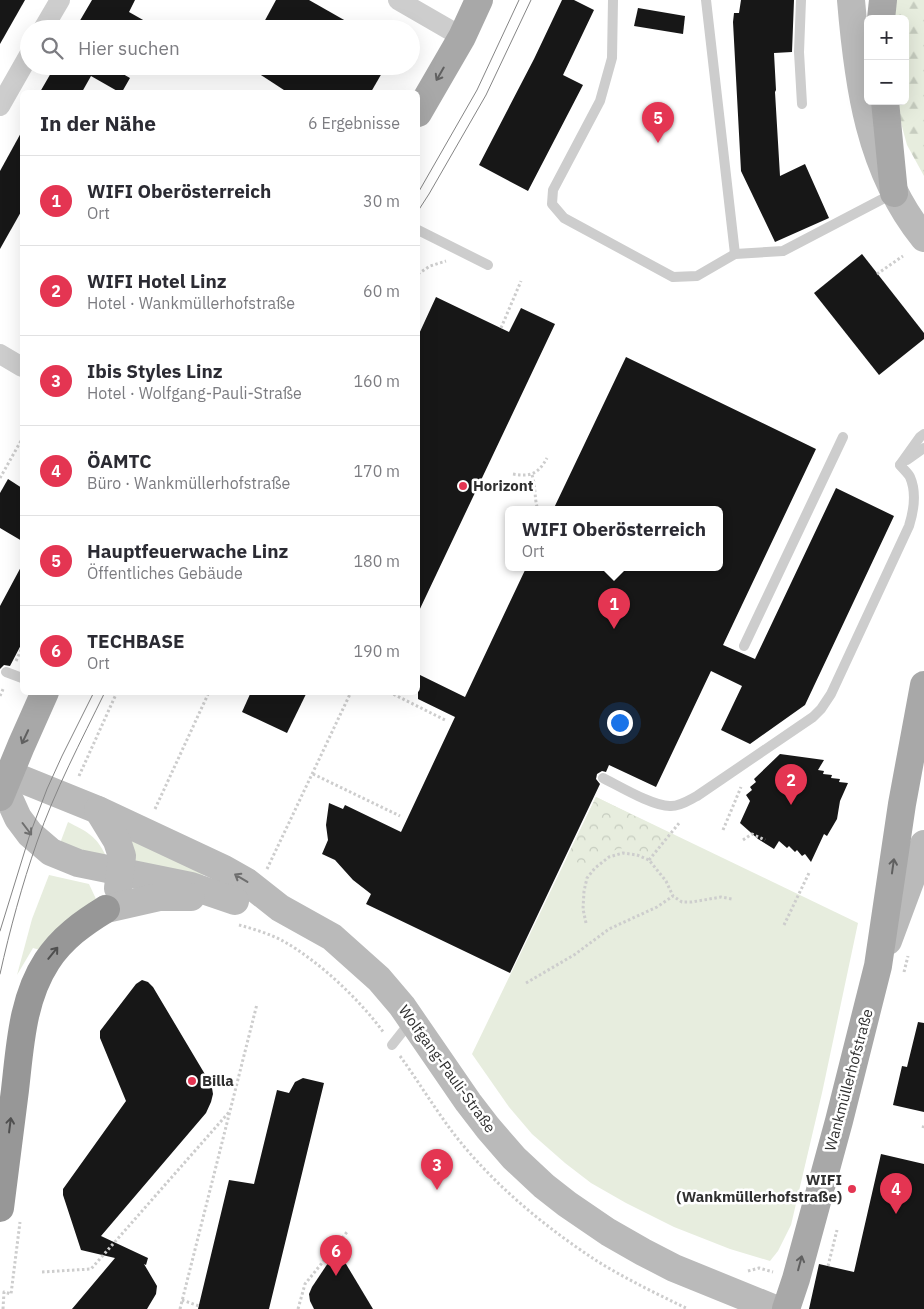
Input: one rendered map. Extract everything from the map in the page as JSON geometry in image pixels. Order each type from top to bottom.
[{"type":"highway","points":[[10,1212],[23,1022],[33,987],[47,962],[65,939],[85,922],[106,909]]},
{"type":"main road","points":[[420,110],[462,36],[479,0]]},
{"type":"main road","points":[[851,0],[859,76],[868,121],[880,160],[894,193],[924,238]]},
{"type":"main road","points":[[881,15],[883,0]]},
{"type":"main road","points":[[885,105],[894,193]]},
{"type":"main road","name":"Wankmüllerhofstraße","points":[[786,1309],[839,1121],[878,966],[902,804],[924,685]]},
{"type":"main road","points":[[4,786],[44,695]]},
{"type":"main road","name":"Wolfgang-Pauli-Straße","points":[[4,786],[98,810],[224,868],[247,882],[280,908],[332,937],[379,979],[412,1020],[488,1128],[514,1158],[544,1186],[608,1232],[674,1268],[775,1309]]},
{"type":"main road","name":"Wolfgang-Pauli-Straße","points":[[4,786],[18,818],[30,834],[51,852],[78,863],[191,886],[237,913]]},
{"type":"main road","points":[[98,810],[117,841],[122,856],[118,889],[114,900],[106,909]]},
{"type":"main road","name":"Wankmüllerhofstraße","points":[[878,966],[924,844]]},
{"type":"main road","name":"Wolfgang-Pauli-Straße","points":[[106,909],[159,897],[192,897],[237,913],[280,908]]},
{"type":"street","points":[[49,20],[60,0]]},
{"type":"street","points":[[398,0],[462,36]]},
{"type":"street","points":[[0,106],[20,71]]},
{"type":"street","points":[[0,354],[20,366]]},
{"type":"lane","points":[[613,0],[612,58],[600,101],[553,190],[552,204],[564,218],[673,277],[697,276],[735,254],[783,251],[894,193]]},
{"type":"lane","points":[[706,0],[735,254]]},
{"type":"lane","points":[[801,0],[799,52],[802,104]]},
{"type":"lane","points":[[420,231],[488,265]]},
{"type":"lane","points":[[900,465],[924,434]]},
{"type":"lane","points":[[744,646],[842,437]]},
{"type":"lane","points":[[900,465],[924,448]]},
{"type":"lane","points":[[603,778],[654,802],[671,806],[682,804],[697,796],[813,717],[821,709],[830,694],[912,519],[915,495],[910,476],[900,465]]},
{"type":"lane","points":[[6,672],[20,677]]},
{"type":"lane","points":[[392,1045],[412,1020]]},
{"type":"path","points":[[420,273],[430,266],[469,256]]},
{"type":"path","points":[[877,274],[903,256]]},
{"type":"path","points":[[501,328],[521,281]]},
{"type":"path","points":[[0,478],[20,442]]},
{"type":"path","points":[[513,474],[532,475],[538,471],[547,458]]},
{"type":"path","points":[[532,475],[535,484],[536,506]]},
{"type":"path","points":[[78,779],[116,695]]},
{"type":"path","points":[[153,814],[208,695]]},
{"type":"path","points":[[267,869],[350,695]]},
{"type":"path","points":[[395,695],[446,720]]},
{"type":"path","points":[[723,830],[753,757]]},
{"type":"path","points":[[313,774],[400,816]]},
{"type":"path","points":[[649,860],[682,819]]},
{"type":"path","points":[[743,840],[752,834],[764,840]]},
{"type":"path","points":[[586,923],[583,909],[587,878],[595,868],[609,857],[623,854],[637,855],[649,860],[666,881],[673,896],[682,902],[721,897],[732,900]]},
{"type":"path","points":[[784,925],[808,873]]},
{"type":"path","points":[[526,983],[574,955],[609,929],[657,907],[673,896]]},
{"type":"path","points":[[237,913],[255,930],[283,941],[308,958],[336,980],[360,1004],[382,1030],[441,1117],[462,1144],[490,1176],[512,1196],[597,1261],[640,1286],[688,1309]]},
{"type":"path","points":[[180,1309],[257,1004]]},
{"type":"path","points":[[42,1272],[91,1270],[231,1110]]},
{"type":"path","points":[[3,1309],[4,1292],[11,1294],[10,1212]]},
{"type":"path","points":[[298,1309],[305,1284],[347,1232]]},
{"type":"path","points":[[182,1300],[199,1306]]},
{"type":"green space","points":[[894,0],[924,0],[924,176],[907,145],[896,105],[909,105],[909,15],[892,15]]},
{"type":"green space","points":[[596,797],[858,923],[822,1093],[791,1225],[778,1251],[770,1261],[730,1249],[674,1227],[591,1183],[532,1134],[509,1107],[472,1054]]},
{"type":"green space","points":[[596,797],[667,832],[649,856],[634,849],[620,849],[602,856],[588,868],[567,857]]},
{"type":"green space","points":[[68,822],[95,839],[106,856],[59,846]]},
{"type":"green space","points":[[130,838],[202,873],[205,879],[133,864]]},
{"type":"green space","points":[[49,875],[89,884],[96,899],[69,919],[40,950],[33,948],[17,975],[32,919]]},
{"type":"building","points":[[0,0],[25,0],[0,44]]},
{"type":"building","points":[[92,0],[135,0],[129,12],[143,20],[80,20]]},
{"type":"building","points":[[276,0],[309,0],[344,20],[265,20]]},
{"type":"building","points":[[562,0],[574,0],[594,10],[563,75],[583,85],[528,191],[479,165]]},
{"type":"building","points":[[741,0],[794,0],[792,52],[774,53],[780,176],[805,164],[829,218],[775,242],[741,171],[733,22],[734,13],[739,13]]},
{"type":"building","points":[[638,8],[685,16],[683,34],[634,26]]},
{"type":"building","points":[[50,75],[125,75],[130,78],[123,90],[116,90],[91,76],[83,90],[41,90]]},
{"type":"building","points":[[261,75],[381,75],[372,90],[284,90]]},
{"type":"building","points":[[20,135],[20,214],[0,249],[0,171]]},
{"type":"building","points":[[862,254],[924,333],[924,339],[879,375],[814,293]]},
{"type":"building","points":[[436,297],[509,332],[521,308],[555,324],[420,609],[420,332]]},
{"type":"building","points":[[626,357],[816,449],[723,645],[755,659],[836,488],[894,516],[805,705],[750,744],[721,730],[742,686],[711,671],[656,787],[609,765],[606,772],[602,771],[597,774],[596,779],[600,784],[510,973],[366,904],[371,894],[353,880],[335,860],[322,854],[328,840],[326,825],[329,803],[343,809],[345,805],[401,832],[455,717],[418,699],[418,695],[420,695],[420,675],[465,697],[525,571],[723,571],[723,506],[555,506]]},
{"type":"building","points":[[8,479],[20,487],[20,540],[0,528],[0,493]]},
{"type":"building","points":[[20,569],[20,647],[10,666],[4,665],[0,669],[0,606]]},
{"type":"building","points":[[250,695],[306,695],[287,733],[242,712]]},
{"type":"building","points":[[780,754],[824,760],[818,770],[824,771],[823,774],[832,775],[831,778],[840,779],[839,782],[848,783],[840,801],[837,819],[827,836],[824,834],[811,862],[805,854],[802,856],[797,850],[795,852],[789,846],[787,848],[779,841],[774,849],[758,839],[740,823],[750,801],[746,795],[752,790],[750,787],[756,782],[754,779]]},
{"type":"building","points":[[142,980],[148,982],[153,987],[206,1076],[213,1094],[206,1113],[101,1236],[148,1258],[146,1265],[144,1264],[157,1286],[156,1294],[147,1309],[72,1309],[115,1258],[81,1250],[63,1195],[63,1189],[126,1101],[100,1038],[100,1031],[136,984]]},
{"type":"building","points":[[918,1022],[924,1023],[924,1112],[893,1105],[902,1066],[907,1067]]},
{"type":"building","points":[[303,1078],[324,1083],[269,1309],[198,1309],[229,1180],[254,1184],[277,1090],[289,1093],[295,1082]]},
{"type":"building","points":[[881,1154],[924,1164],[924,1309],[809,1309],[819,1264],[854,1272]]},
{"type":"building","points":[[334,1254],[346,1264],[373,1309],[314,1309],[309,1294]]},
{"type":"tram line","points":[[420,190],[477,90],[519,0]]},
{"type":"tram line","points":[[420,208],[486,95],[531,0]]},
{"type":"tram line","points":[[0,931],[30,834],[47,789],[92,695]]},
{"type":"tram line","points":[[0,974],[21,891],[44,823],[104,695]]},
{"type":"place","name":"Hauptfeuerwache Linz","points":[[658,143]]},
{"type":"place","name":"Horizont","points":[[463,486]]},
{"type":"place","name":"WIFI Oberösterreich","points":[[614,629]]},
{"type":"place","name":"WIFI Hotel Linz","points":[[791,805]]},
{"type":"place","name":"Billa","points":[[192,1081]]},
{"type":"place","name":"WIFI (Wankmüllerhofstraße)","points":[[852,1189]]},
{"type":"place","name":"Ibis Styles Linz","points":[[437,1190]]},
{"type":"place","name":"ÖAMTC","points":[[896,1214]]},
{"type":"place","name":"TECHBASE","points":[[336,1276]]}]
